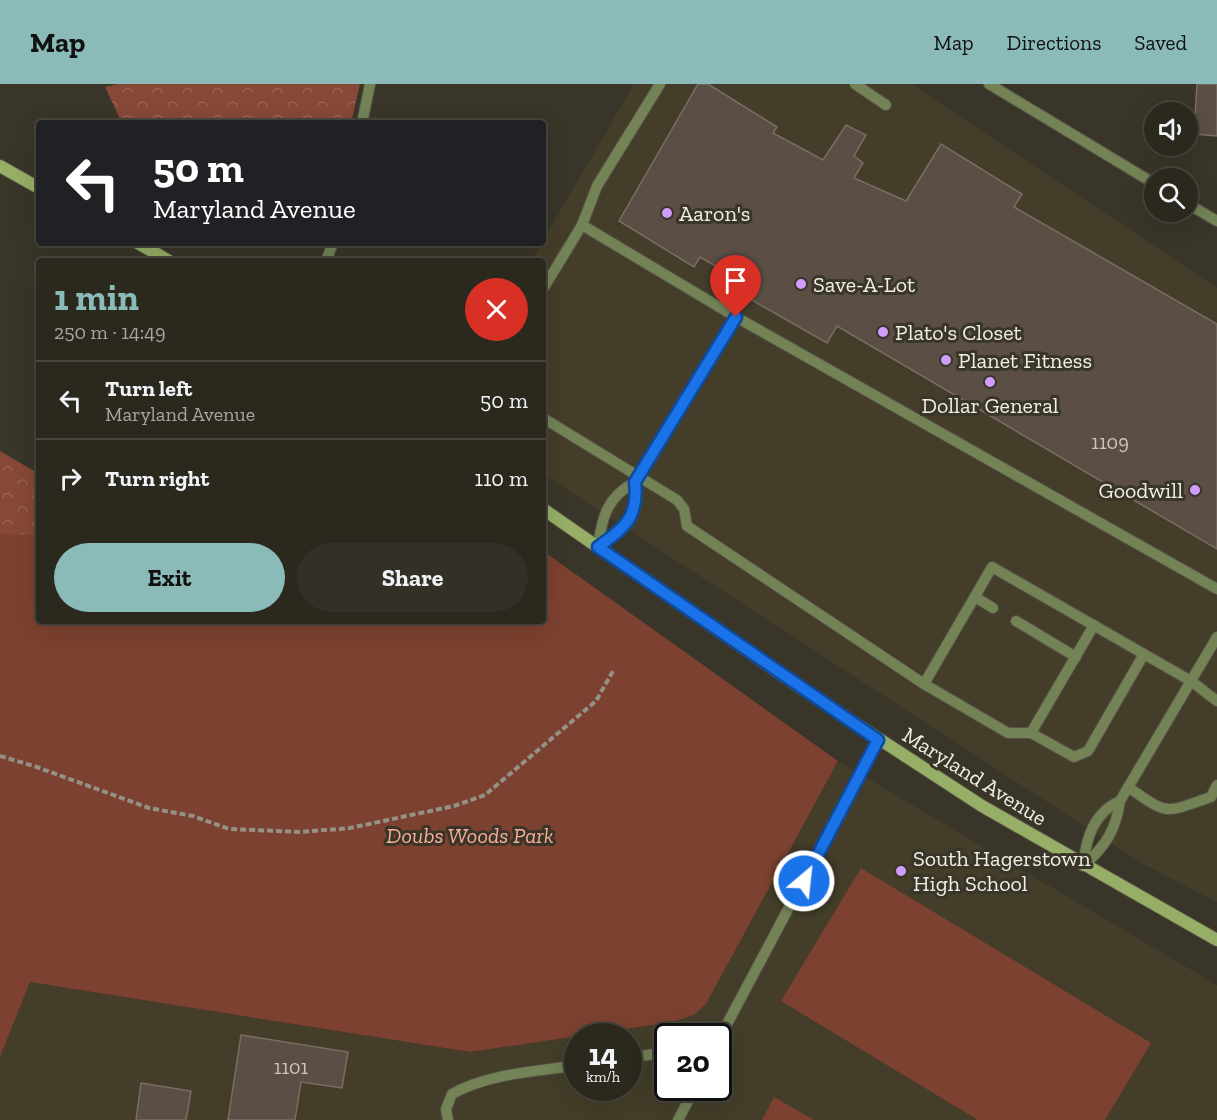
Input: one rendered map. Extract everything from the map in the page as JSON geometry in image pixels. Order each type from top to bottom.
[{"type":"main road","points":[[0,166],[36,186]]},
{"type":"main road","points":[[142,246],[159,258]]},
{"type":"main road","name":"Maryland Avenue","points":[[546,511],[878,740],[982,807],[1217,940]]},
{"type":"lane","points":[[363,120],[370,84]]},
{"type":"lane","points":[[546,284],[582,225],[597,186],[660,84]]},
{"type":"lane","points":[[855,84],[886,105]]},
{"type":"lane","points":[[988,84],[1144,177]]},
{"type":"lane","points":[[1198,210],[1217,220]]},
{"type":"lane","points":[[582,225],[736,317],[1217,589]]},
{"type":"lane","points":[[598,547],[602,517],[620,490],[637,478],[736,317]]},
{"type":"lane","points":[[546,420],[637,478],[677,500],[684,509],[687,526],[924,684],[1008,732],[1031,733],[1074,757],[1088,752],[1144,654]]},
{"type":"lane","points":[[598,547],[620,531],[637,503],[637,478]]},
{"type":"lane","points":[[924,684],[992,567],[1191,681],[1217,701]]},
{"type":"lane","points":[[975,597],[993,608]]},
{"type":"lane","points":[[1016,621],[1076,657]]},
{"type":"lane","points":[[1031,733],[1094,625]]},
{"type":"lane","points":[[1083,866],[1103,849],[1117,821],[1120,801],[1217,637]]},
{"type":"lane","points":[[728,1023],[878,740]]},
{"type":"lane","points":[[1128,787],[1159,809],[1172,810],[1211,797],[1217,785]]},
{"type":"lane","points":[[1083,866],[1085,841],[1104,808],[1120,801]]},
{"type":"lane","points":[[448,1120],[446,1109],[452,1094],[467,1085],[488,1079],[564,1067]]},
{"type":"lane","points":[[678,1120],[688,1101]]},
{"type":"path","points":[[0,756],[149,808],[193,816],[229,829],[301,832],[350,828],[454,806],[485,795],[596,701],[613,671]]},
{"type":"shaded area","points":[[634,84],[912,84],[1217,288],[1217,902],[1141,863],[546,476],[546,258],[533,258],[540,246],[546,246],[546,235]]},
{"type":"shaded area","name":"South Hagerstown High School","points":[[838,761],[1217,985],[1217,1120],[0,1120],[0,1057],[30,982],[469,1052],[564,1038],[564,1101],[642,1101],[642,1027],[654,1025],[654,1101],[732,1101],[732,1023],[666,1023],[694,1015],[706,1004]]},
{"type":"green space","points":[[118,84],[360,84],[352,120],[121,120],[105,87]]},
{"type":"green space","points":[[0,451],[36,472],[36,572],[0,561]]},
{"type":"green space","name":"Doubs Woods Park","points":[[0,534],[36,535],[36,624],[546,624],[546,553],[838,761],[706,1004],[694,1015],[673,1022],[642,1027],[642,1023],[564,1023],[564,1038],[470,1052],[30,982],[0,1057]]},
{"type":"green space","points":[[861,868],[1151,1043],[1105,1120],[978,1120],[781,1001]]},
{"type":"green space","points":[[774,1097],[814,1120],[762,1120]]},
{"type":"building","points":[[698,84],[708,84],[777,127],[773,133],[823,160],[846,125],[866,135],[854,156],[863,163],[854,178],[906,201],[941,144],[1022,194],[1014,207],[1217,324],[1217,549],[837,326],[827,343],[750,299],[755,289],[700,257],[694,267],[619,221]]},
{"type":"building","points":[[1197,84],[1217,84],[1217,136],[1198,134],[1198,102],[1196,102]]},
{"type":"building","points":[[241,1035],[348,1052],[342,1088],[301,1082],[295,1120],[228,1120]]},
{"type":"building","points":[[141,1083],[191,1091],[186,1120],[136,1120]]},
{"type":"place","name":"Aaron's","points":[[667,213]]},
{"type":"place","name":"Save-A-Lot","points":[[801,284]]},
{"type":"place","name":"Plato's Closet","points":[[883,332]]},
{"type":"place","name":"Planet Fitness","points":[[946,360]]},
{"type":"place","name":"Dollar General","points":[[990,382]]},
{"type":"place","name":"Goodwill","points":[[1195,490]]},
{"type":"place","name":"South Hagerstown High School","points":[[901,871]]},
{"type":"route","points":[[736,317],[635,482],[637,503],[620,531],[598,547],[878,740],[804,881]]}]
